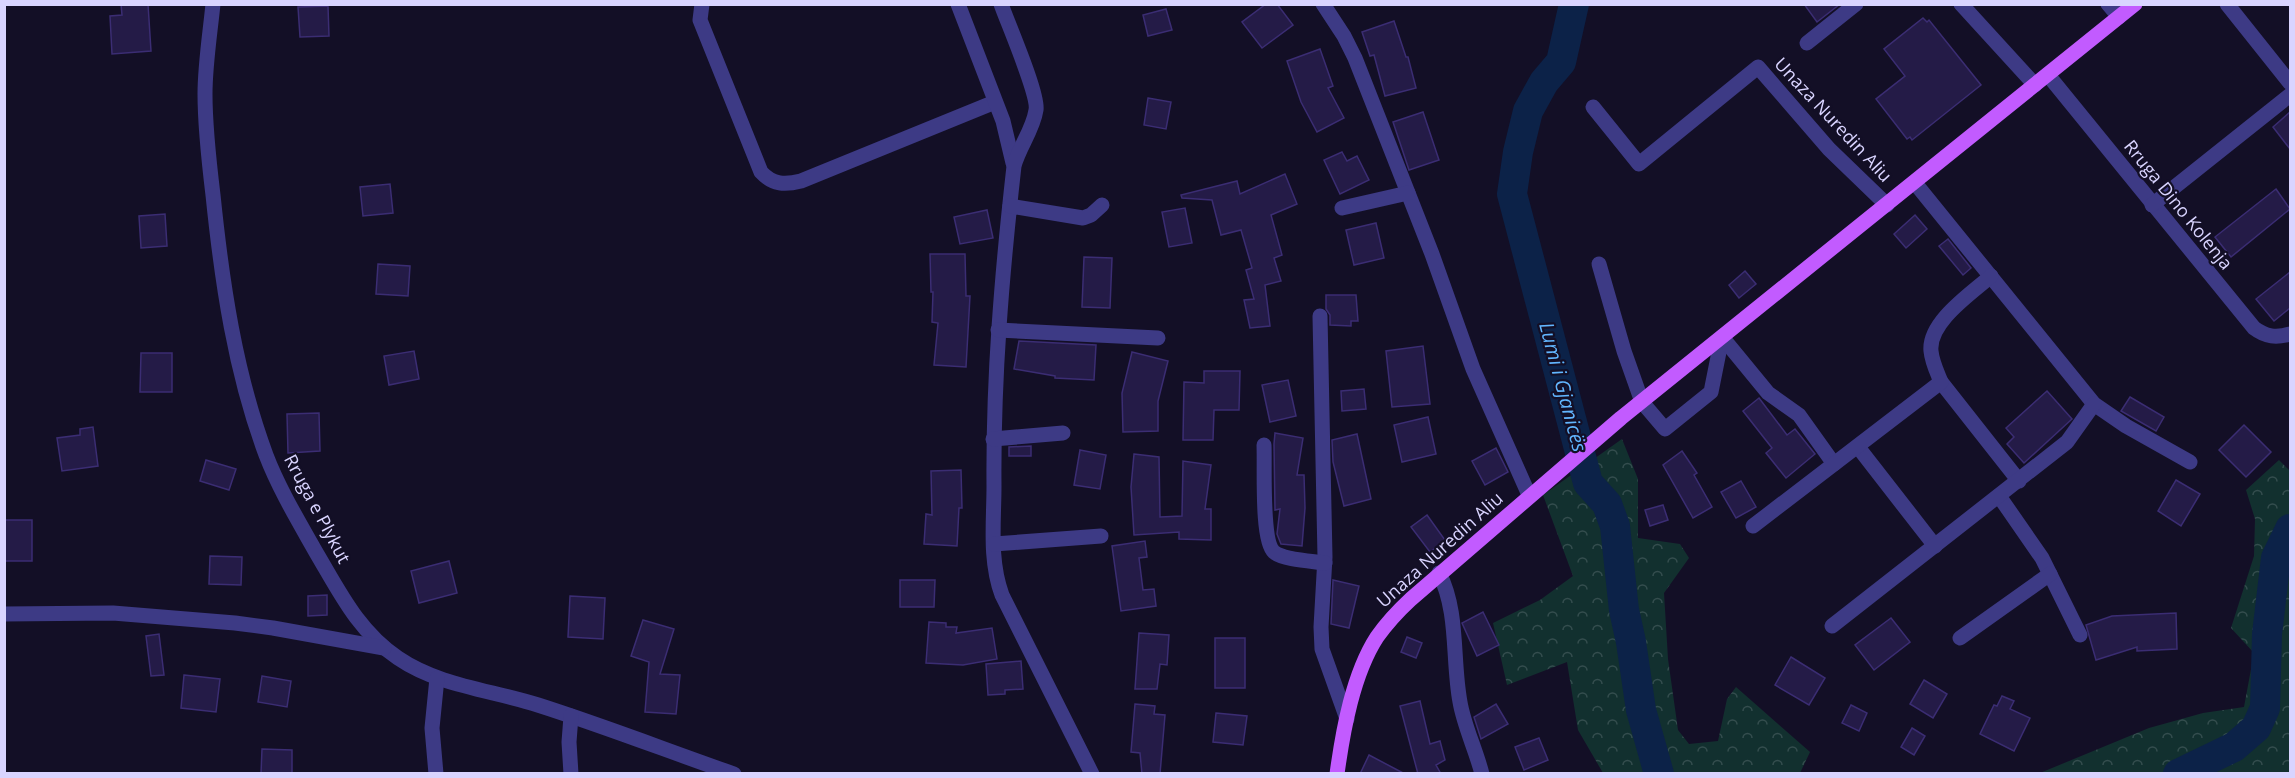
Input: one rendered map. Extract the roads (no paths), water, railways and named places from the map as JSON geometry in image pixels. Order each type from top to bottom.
[{"type":"main road","name":"Unaza Nuredin Aliu","points":[[1337,774],[1347,719],[1366,658],[1392,618],[1440,573],[1621,418],[2135,4]]},
{"type":"street","name":"Rruga e Plykut","points":[[213,4],[205,93],[206,130],[226,300],[242,373],[266,456],[292,509],[348,608],[384,648],[409,665],[437,678],[571,716],[734,774]]},
{"type":"street","points":[[702,4],[700,20],[761,172],[767,179],[777,183],[788,184],[801,181],[995,102]]},
{"type":"street","points":[[958,4],[1009,139],[1014,166]]},
{"type":"street","points":[[1001,4],[1037,104],[1032,123],[1018,151],[1014,166],[998,330],[993,439],[994,567],[1002,595],[1092,774]]},
{"type":"street","points":[[1323,4],[1355,58],[1456,318],[1473,369],[1534,491]]},
{"type":"street","points":[[1807,43],[1856,4]]},
{"type":"street","points":[[1961,4],[2035,86]]},
{"type":"street","points":[[2108,4],[2119,17]]},
{"type":"street","points":[[2227,4],[2290,83]]},
{"type":"street","name":"Unaza Nuredin Aliu","points":[[1593,107],[1639,164],[1758,68],[1829,149],[1887,205]]},
{"type":"street","name":"Rruga Dino Kolenja","points":[[2048,75],[2254,328],[2262,335],[2271,337],[2290,334]]},
{"type":"street","points":[[2152,205],[2290,96]]},
{"type":"street","points":[[1915,183],[2094,404],[2126,426],[2190,462]]},
{"type":"street","points":[[1342,208],[1408,193]]},
{"type":"street","points":[[1010,206],[1083,218],[1091,215],[1102,205]]},
{"type":"street","points":[[1599,264],[1624,351],[1642,402],[1665,429],[1711,392],[1722,337]]},
{"type":"street","points":[[1991,276],[1952,311],[1932,337],[1931,349],[1941,382],[2019,481]]},
{"type":"street","points":[[1320,316],[1325,563],[1322,649],[1347,719]]},
{"type":"street","points":[[998,330],[1158,338]]},
{"type":"street","points":[[1722,337],[1768,393],[1799,415],[1834,464]]},
{"type":"street","points":[[1753,526],[1941,382]]},
{"type":"street","points":[[1832,626],[2067,442],[2094,404]]},
{"type":"street","points":[[993,439],[1063,433]]},
{"type":"street","points":[[1264,446],[1265,524],[1269,544],[1273,551],[1282,556],[1325,563]]},
{"type":"street","points":[[1857,447],[1935,546]]},
{"type":"street","points":[[1999,496],[2050,574],[2080,635]]},
{"type":"street","points":[[994,544],[1101,536]]},
{"type":"street","points":[[1440,573],[1450,602],[1460,705],[1482,774]]},
{"type":"street","points":[[1960,638],[2050,574]]},
{"type":"street","points":[[4,614],[112,613],[235,623],[384,648]]},
{"type":"street","points":[[436,774],[432,728],[437,678]]},
{"type":"street","points":[[571,716],[569,742],[571,774]]},
{"type":"waterway","name":"Lumi i Gjanicës","points":[[1574,4],[1561,62],[1544,82],[1528,111],[1518,152],[1512,194],[1588,483],[1607,504],[1615,526],[1624,610],[1641,710],[1659,774]]},
{"type":"waterway","name":"Lumi i Gjanicës","points":[[2178,774],[2234,747],[2256,728],[2265,708],[2267,634],[2276,558],[2290,529]]}]
